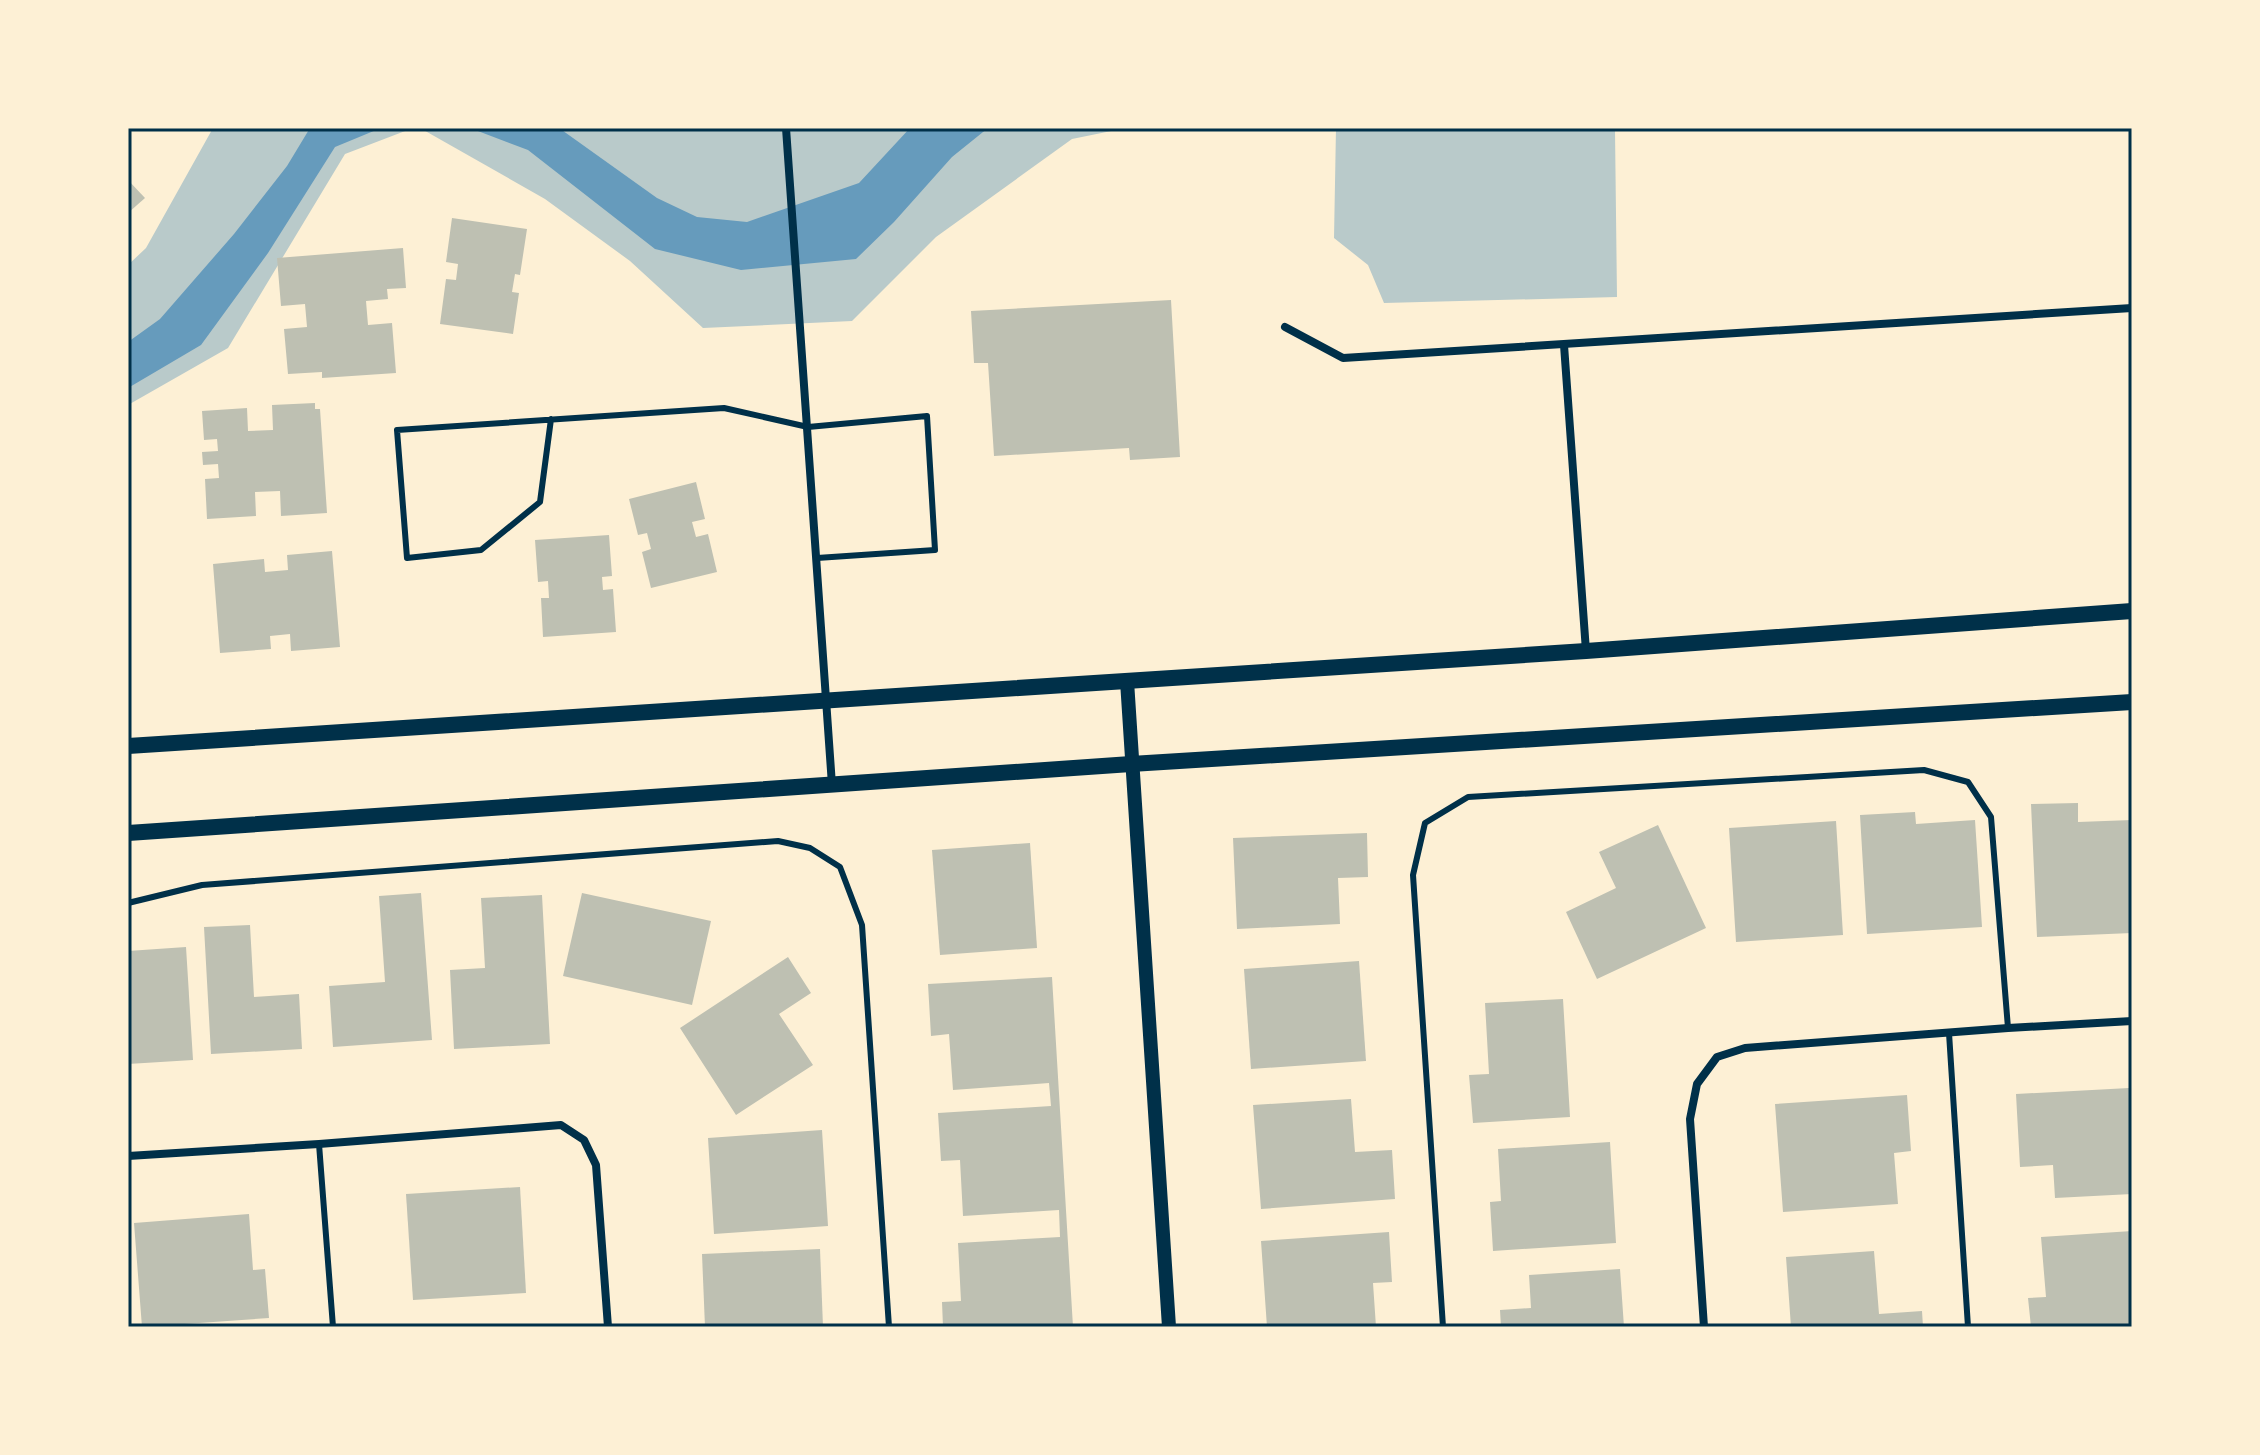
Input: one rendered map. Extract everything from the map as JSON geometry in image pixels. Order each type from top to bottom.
[{"type":"main road","points":[[128,746],[1586,651],[2132,611]]},
{"type":"main road","points":[[128,833],[1131,764],[2132,702]]},
{"type":"street","points":[[786,128],[832,785]]},
{"type":"street","points":[[1285,327],[1343,358],[2132,308]]},
{"type":"street","points":[[1564,345],[1586,651]]},
{"type":"street","points":[[1127,681],[1169,1327]]},
{"type":"street","points":[[1704,1327],[1690,1119],[1697,1084],[1717,1057],[1745,1048],[2132,1021]]},
{"type":"street","points":[[128,1156],[561,1125],[584,1140],[596,1165],[608,1327]]},
{"type":"lane","points":[[551,419],[540,502],[481,550],[407,558],[397,430],[551,419],[724,408],[808,427],[927,416],[935,550],[817,558]]},
{"type":"lane","points":[[1443,1327],[1413,875],[1425,823],[1468,797],[1924,770],[1968,782],[1991,817],[2008,1028]]},
{"type":"lane","points":[[128,903],[202,885],[778,841],[810,848],[840,867],[862,925],[889,1327]]},
{"type":"lane","points":[[1949,1033],[1968,1327]]},
{"type":"lane","points":[[319,1144],[333,1327]]},
{"type":"shaded area","points":[[213,128],[413,128],[345,154],[228,348],[128,405],[128,265],[146,248]]},
{"type":"shaded area","points":[[420,128],[1126,128],[1072,139],[936,237],[852,321],[703,328],[630,261],[545,199]]},
{"type":"shaded area","points":[[1336,128],[1619,128],[1615,131],[1617,297],[1384,303],[1368,265],[1334,238]]},
{"type":"water","points":[[310,128],[381,128],[335,147],[268,253],[201,345],[128,388],[128,342],[160,319],[234,234],[287,166]]},
{"type":"water","points":[[470,128],[559,128],[657,198],[697,217],[747,222],[859,183],[910,128],[988,128],[952,157],[856,259],[741,270],[655,249],[528,150]]},
{"type":"building","points":[[128,180],[145,198],[128,213]]},
{"type":"building","points":[[452,218],[527,229],[520,275],[515,274],[512,292],[519,293],[513,334],[440,324],[446,279],[456,280],[458,264],[446,262]]},
{"type":"building","points":[[403,248],[406,288],[387,289],[388,299],[366,301],[368,325],[392,323],[396,373],[322,378],[322,372],[288,374],[284,329],[307,327],[305,304],[281,306],[277,258]]},
{"type":"building","points":[[1171,300],[1180,457],[1130,460],[1129,448],[994,456],[988,363],[974,363],[971,311]]},
{"type":"building","points":[[315,403],[315,409],[320,409],[327,513],[281,516],[280,491],[255,492],[256,516],[207,519],[205,479],[219,478],[218,464],[203,465],[202,452],[218,451],[217,439],[204,440],[202,411],[247,408],[248,431],[273,430],[272,405]]},
{"type":"building","points":[[696,482],[705,519],[692,522],[696,537],[708,534],[717,572],[651,588],[642,552],[651,549],[647,533],[638,535],[629,499]]},
{"type":"building","points":[[609,535],[612,576],[602,577],[603,590],[613,589],[616,632],[543,637],[541,598],[549,598],[548,581],[538,582],[535,540]]},
{"type":"building","points":[[332,551],[340,647],[291,651],[290,634],[270,636],[271,649],[220,653],[213,564],[264,559],[265,572],[288,570],[287,555]]},
{"type":"building","points":[[2078,803],[2078,822],[2132,820],[2132,933],[2037,937],[2031,804]]},
{"type":"building","points":[[1915,812],[1916,824],[1975,820],[1982,927],[1867,934],[1860,815]]},
{"type":"building","points":[[1836,821],[1843,935],[1736,942],[1729,828]]},
{"type":"building","points":[[1658,825],[1706,928],[1597,979],[1566,912],[1616,888],[1599,852]]},
{"type":"building","points":[[1367,833],[1368,877],[1338,878],[1340,924],[1237,929],[1233,838]]},
{"type":"building","points":[[1030,843],[1037,948],[940,955],[932,850]]},
{"type":"building","points":[[421,893],[432,1040],[333,1047],[329,986],[385,982],[379,896]]},
{"type":"building","points":[[582,893],[711,921],[692,1005],[563,976]]},
{"type":"building","points":[[542,895],[550,1044],[454,1049],[450,970],[485,968],[481,898]]},
{"type":"building","points":[[250,925],[254,997],[299,994],[302,1049],[211,1054],[204,927]]},
{"type":"building","points":[[186,947],[193,1060],[128,1064],[128,951]]},
{"type":"building","points":[[788,957],[811,993],[779,1014],[813,1065],[736,1115],[680,1028]]},
{"type":"building","points":[[1359,961],[1366,1061],[1251,1069],[1244,969]]},
{"type":"building","points":[[1052,977],[1073,1327],[943,1327],[942,1302],[961,1301],[958,1243],[1060,1237],[1059,1210],[963,1216],[960,1160],[941,1161],[938,1113],[1051,1106],[1049,1083],[953,1090],[949,1034],[931,1036],[928,984]]},
{"type":"building","points":[[1563,999],[1570,1117],[1473,1123],[1469,1075],[1489,1074],[1485,1003]]},
{"type":"building","points":[[2129,1088],[2132,1194],[2055,1198],[2053,1165],[2020,1167],[2016,1094]]},
{"type":"building","points":[[1907,1095],[1911,1151],[1894,1153],[1898,1204],[1783,1212],[1775,1104]]},
{"type":"building","points":[[1351,1099],[1355,1152],[1392,1150],[1395,1199],[1261,1209],[1253,1105]]},
{"type":"building","points":[[822,1130],[828,1226],[714,1234],[708,1138]]},
{"type":"building","points":[[1610,1142],[1616,1243],[1493,1251],[1490,1202],[1501,1201],[1498,1149]]},
{"type":"building","points":[[520,1187],[526,1293],[413,1300],[406,1194]]},
{"type":"building","points":[[249,1214],[253,1270],[265,1269],[269,1318],[142,1327],[134,1223]]},
{"type":"building","points":[[2132,1231],[2132,1327],[2031,1327],[2028,1298],[2046,1297],[2041,1237]]},
{"type":"building","points":[[1389,1232],[1392,1282],[1373,1283],[1376,1327],[1267,1327],[1261,1241]]},
{"type":"building","points":[[820,1249],[823,1327],[705,1327],[702,1254]]},
{"type":"building","points":[[1874,1251],[1879,1314],[1922,1311],[1923,1327],[1791,1327],[1786,1257]]},
{"type":"building","points":[[1620,1269],[1624,1327],[1501,1327],[1500,1310],[1531,1308],[1529,1275]]}]
